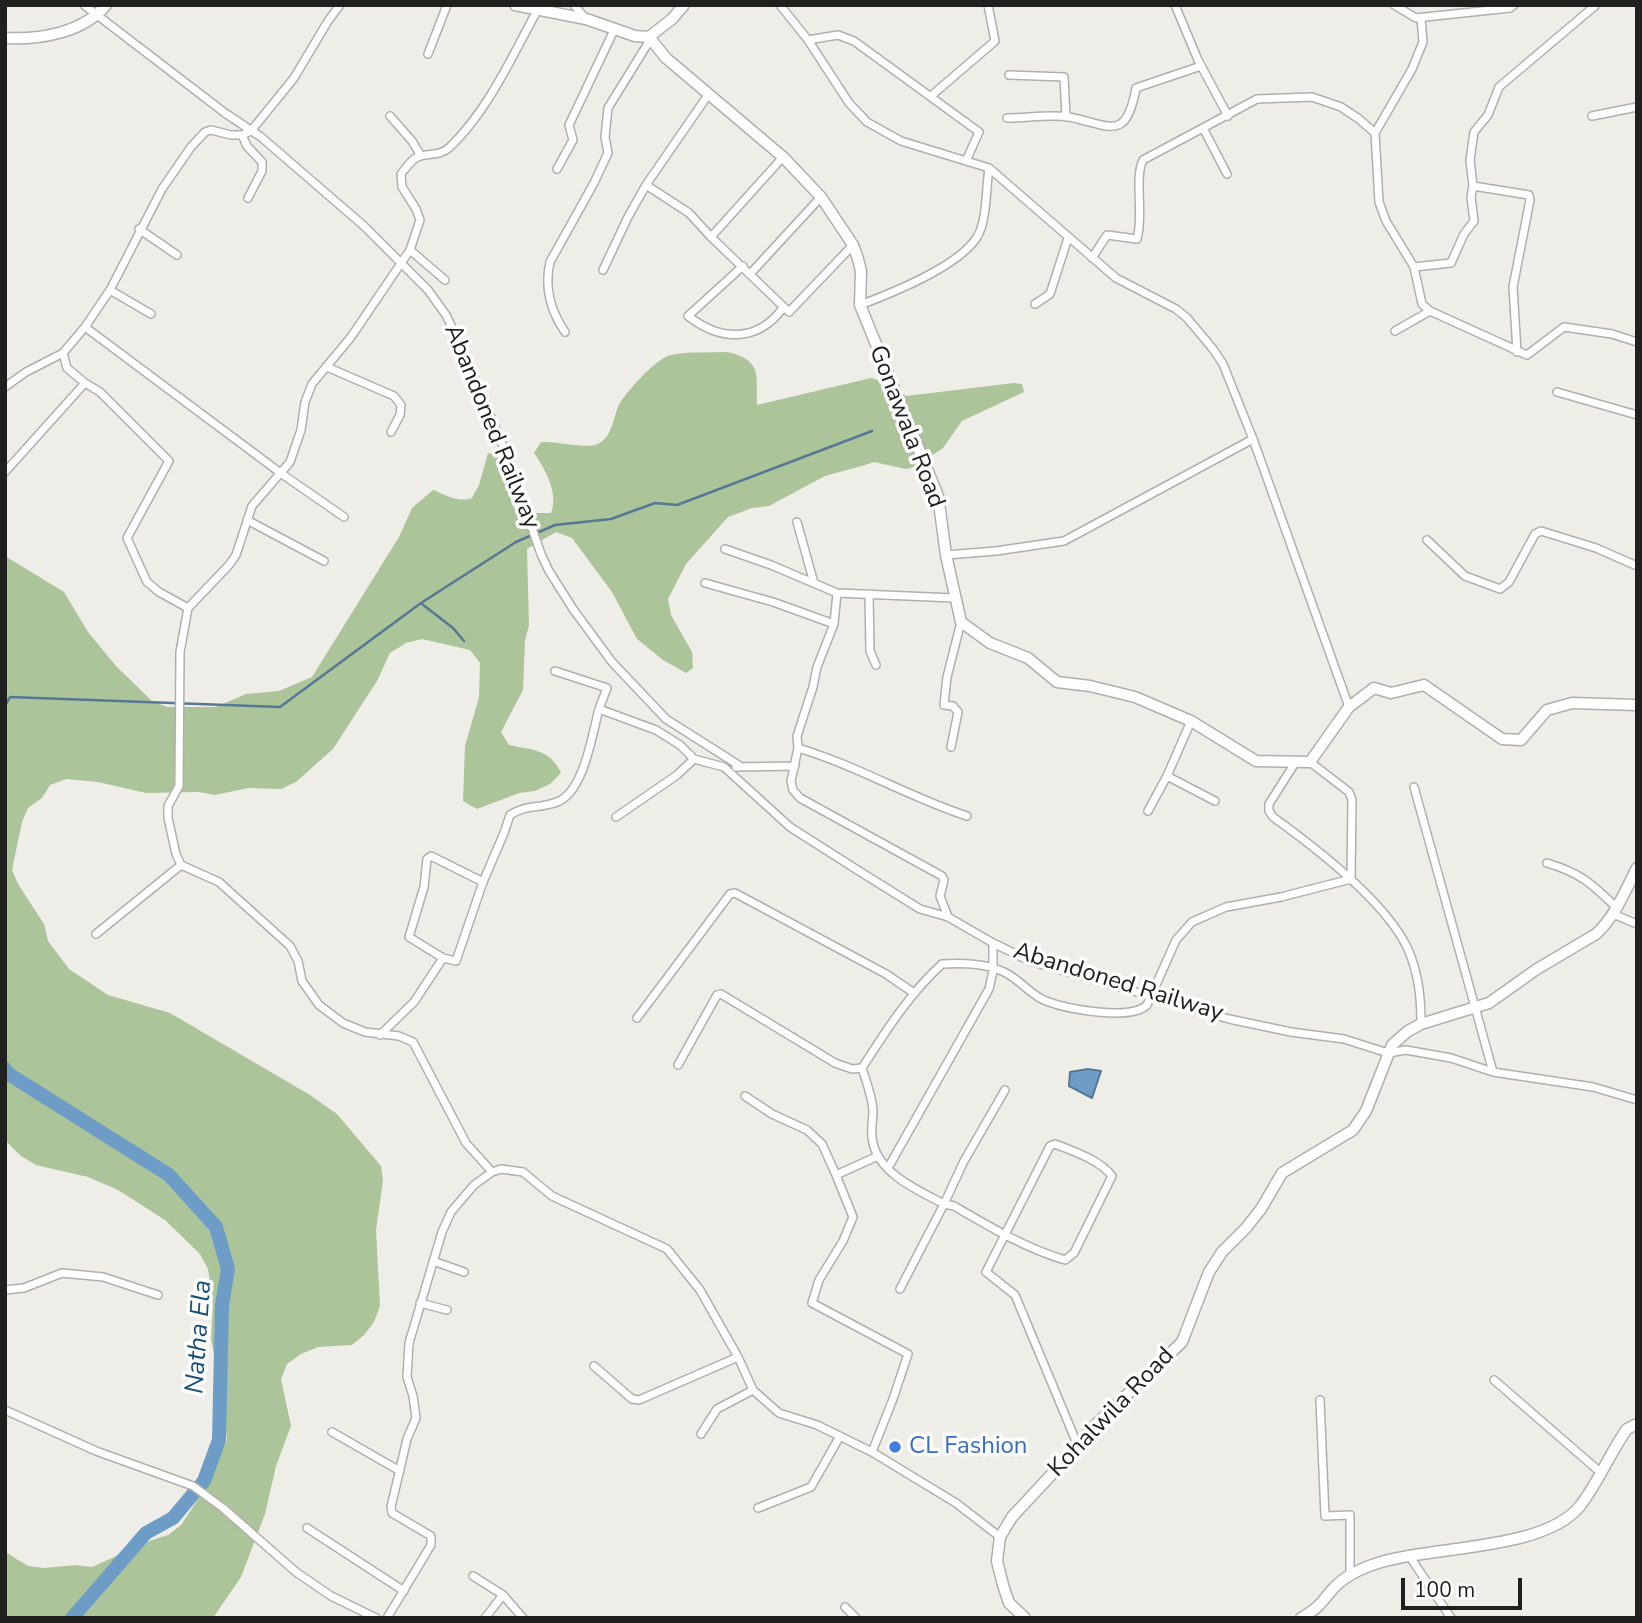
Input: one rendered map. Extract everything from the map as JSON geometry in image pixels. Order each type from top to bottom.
[{"type":"street","name":"Abandoned Railway","points":[[84,5],[261,137],[354,217],[428,290],[446,315],[481,391],[541,554],[573,609],[612,662],[666,719],[740,766]]},
{"type":"street","points":[[5,38],[31,38],[57,33],[97,16],[106,5]]},
{"type":"street","points":[[5,387],[26,372],[63,353],[110,290],[139,229],[191,147],[205,132],[211,130],[232,135],[251,131],[294,78],[340,5]]},
{"type":"street","points":[[428,54],[447,5]]},
{"type":"street","points":[[515,5],[586,19],[649,39],[708,95],[783,157],[821,197],[853,245],[861,271],[860,305],[894,292],[962,254],[978,236],[984,219],[989,168]]},
{"type":"street","points":[[574,5],[586,19]]},
{"type":"street","points":[[565,332],[548,299],[547,274],[551,262],[608,153],[605,137],[608,108],[649,39],[684,5]]},
{"type":"street","points":[[780,5],[808,40],[849,103],[867,122],[901,141],[989,168],[1116,278],[1176,309],[1187,318],[1223,364],[1253,439],[1349,708]]},
{"type":"street","points":[[931,96],[995,41],[988,5]]},
{"type":"street","points":[[1175,5],[1201,66],[1228,116]]},
{"type":"street","points":[[1396,6],[1416,18],[1421,18],[1510,8],[1514,5]]},
{"type":"street","points":[[1414,267],[1451,263],[1464,234],[1474,221],[1470,160],[1474,132],[1488,115],[1499,87],[1595,5]]},
{"type":"street","points":[[492,1171],[466,1143],[413,1042],[343,1023],[318,1005],[302,981],[298,961],[289,946],[219,882],[181,865],[168,818],[168,806],[179,786],[180,652],[188,608],[236,555],[252,506],[290,462],[312,384],[351,337],[410,250],[420,220],[402,187],[401,174],[412,160],[421,156],[433,156],[448,149],[487,103],[537,10]]},
{"type":"street","points":[[1421,18],[1423,42],[1412,69],[1375,133],[1379,202],[1386,221],[1414,267],[1422,304],[1430,311],[1527,355],[1564,327],[1612,334],[1637,342]]},
{"type":"street","points":[[556,169],[573,140],[569,125],[615,28]]},
{"type":"street","points":[[808,40],[838,35],[854,41],[979,132],[966,161]]},
{"type":"street","points":[[1007,118],[1066,117],[1111,128],[1121,125],[1132,109],[1136,88],[1201,66]]},
{"type":"street","points":[[1009,75],[1064,77],[1066,117]]},
{"type":"street","points":[[603,270],[646,185],[708,95]]},
{"type":"street","points":[[1091,258],[1107,235],[1137,239],[1141,206],[1140,166],[1143,160],[1257,99],[1312,97],[1341,107],[1359,118],[1375,133]]},
{"type":"street","points":[[1592,116],[1637,107]]},
{"type":"street","points":[[390,116],[421,156]]},
{"type":"street","points":[[1203,128],[1227,174]]},
{"type":"street","points":[[242,135],[247,146],[262,162],[262,171],[248,198]]},
{"type":"street","points":[[711,236],[783,157]]},
{"type":"street","points":[[646,185],[689,213],[789,312],[853,245]]},
{"type":"street","points":[[1473,186],[1529,195],[1513,287],[1517,352]]},
{"type":"street","points":[[750,274],[821,197]]},
{"type":"street","points":[[139,229],[177,255]]},
{"type":"street","points":[[1035,304],[1050,294],[1068,238]]},
{"type":"street","points":[[410,250],[445,281]]},
{"type":"street","points":[[743,266],[688,316],[712,331],[734,335],[752,333],[775,319],[783,308]]},
{"type":"street","points":[[110,290],[151,314]]},
{"type":"street","name":"Gonawala Road","points":[[860,305],[938,496],[946,555],[961,622]]},
{"type":"street","points":[[1395,331],[1430,311]]},
{"type":"street","points":[[85,327],[344,517]]},
{"type":"street","points":[[63,353],[67,368],[100,392],[169,461],[127,538],[147,583],[188,608]]},
{"type":"street","points":[[327,367],[394,396],[401,405],[400,415],[391,432]]},
{"type":"street","points":[[5,472],[85,383]]},
{"type":"street","points":[[1557,392],[1637,415]]},
{"type":"street","points":[[946,555],[1064,541],[1253,439]]},
{"type":"street","points":[[247,520],[324,561]]},
{"type":"street","points":[[797,522],[814,583]]},
{"type":"street","points":[[1427,540],[1465,576],[1500,589],[1509,582],[1535,534],[1541,531],[1596,548],[1637,566]]},
{"type":"street","points":[[725,549],[837,593],[954,598]]},
{"type":"street","points":[[705,583],[773,602],[834,624]]},
{"type":"street","points":[[837,593],[834,624],[817,667],[814,687],[797,736],[798,748],[791,782],[793,790],[800,798],[942,876],[944,880],[940,896],[948,917]]},
{"type":"street","points":[[870,594],[870,651],[876,665]]},
{"type":"street","points":[[951,747],[958,712],[953,706],[944,705],[947,677],[961,622],[990,643],[1028,659],[1057,682],[1090,686],[1135,697],[1191,721],[1256,761],[1310,762],[1349,792],[1352,800],[1351,879]]},
{"type":"street","points":[[483,882],[431,856],[427,859],[424,887],[409,937],[443,958],[456,961],[510,815],[522,807],[558,802],[570,793],[583,766],[607,688],[555,671]]},
{"type":"street","points":[[1310,762],[1349,708],[1374,688],[1391,693],[1424,685],[1502,739],[1521,740],[1546,710],[1572,703],[1637,705]]},
{"type":"street","name":"Abandoned Railway","points":[[599,709],[656,730],[680,745],[694,759],[724,766],[790,827],[920,909],[948,917],[1030,961],[1279,1030],[1344,1039],[1388,1053],[1406,1050],[1451,1058],[1493,1072],[1593,1087],[1637,1100]]},
{"type":"street","points":[[1149,811],[1191,721]]},
{"type":"street","points":[[798,748],[836,760],[941,808],[967,816]]},
{"type":"street","points":[[617,817],[677,775],[694,759]]},
{"type":"street","points":[[1295,763],[1269,804],[1269,811],[1351,879],[1392,923],[1410,953],[1421,990],[1421,1024]]},
{"type":"street","points":[[724,766],[795,766]]},
{"type":"street","points":[[1167,776],[1214,801]]},
{"type":"street","points":[[1415,787],[1493,1072]]},
{"type":"street","points":[[1547,863],[1571,870],[1586,879],[1615,911],[1637,924]]},
{"type":"street","points":[[96,934],[181,865]]},
{"type":"street","points":[[1388,1053],[1398,1040],[1421,1024],[1489,1003],[1537,969],[1595,934],[1604,927],[1615,911],[1637,868]]},
{"type":"street","points":[[1078,1447],[1014,1295],[986,1272],[1003,1235],[1050,1146],[1055,1144],[1082,1155],[1106,1168],[1112,1176],[1074,1253],[1065,1260],[1037,1252],[1003,1235],[954,1206],[944,1204],[907,1185],[888,1168],[878,1156],[872,1138],[873,1107],[862,1068],[897,1013],[942,964],[977,965],[1006,972],[1044,1001],[1128,1013],[1143,1009],[1176,940],[1192,922],[1226,906],[1281,897],[1351,879]]},
{"type":"street","points":[[637,1018],[730,894],[734,893],[886,974],[914,993]]},
{"type":"street","points":[[888,1168],[989,989],[993,968],[993,943]]},
{"type":"street","points":[[380,1035],[414,1002],[443,958]]},
{"type":"street","points":[[678,1065],[717,995],[721,994],[835,1063],[852,1069],[862,1068]]},
{"type":"street","name":"Kohalwila Road","points":[[1000,1537],[1012,1517],[1078,1447],[1091,1429],[1182,1342],[1209,1272],[1222,1252],[1261,1209],[1282,1174],[1353,1130],[1366,1111],[1388,1053]]},
{"type":"street","points":[[900,1289],[964,1161],[1005,1090]]},
{"type":"street","points":[[745,1096],[772,1114],[807,1130],[822,1144],[853,1217],[843,1241],[819,1280],[812,1303],[908,1354],[872,1452]]},
{"type":"street","points":[[836,1175],[878,1156]]},
{"type":"street","points":[[387,1618],[432,1545],[431,1536],[392,1513],[391,1507],[407,1439],[416,1418],[407,1377],[409,1343],[433,1261],[451,1212],[474,1185],[492,1171],[500,1169],[523,1172],[552,1196],[667,1249],[700,1290],[738,1356],[753,1390],[779,1413],[817,1425],[872,1452],[956,1503],[1000,1537],[997,1561],[1009,1603],[1019,1617]]},
{"type":"street","points":[[433,1261],[464,1272]]},
{"type":"street","points":[[5,1290],[24,1288],[62,1273],[103,1277],[158,1294]]},
{"type":"street","points":[[420,1303],[447,1310]]},
{"type":"street","points":[[594,1366],[632,1399],[639,1400],[738,1356]]},
{"type":"street","points":[[1494,1380],[1600,1472]]},
{"type":"street","points":[[701,1434],[717,1409],[753,1390]]},
{"type":"street","points":[[1320,1400],[1325,1516],[1350,1514],[1350,1576]]},
{"type":"street","points":[[5,1410],[96,1451],[193,1486],[296,1572],[331,1596],[376,1618]]},
{"type":"street","points":[[1301,1618],[1321,1605],[1332,1590],[1350,1576],[1373,1564],[1513,1539],[1545,1530],[1567,1518],[1580,1506],[1627,1429],[1637,1424]]},
{"type":"street","points":[[331,1432],[400,1471]]},
{"type":"street","points":[[758,1508],[811,1487],[840,1436]]},
{"type":"street","points":[[307,1528],[404,1591]]},
{"type":"street","points":[[1410,1557],[1451,1618]]},
{"type":"street","points":[[473,1576],[503,1595],[523,1618]]},
{"type":"street","points":[[485,1618],[503,1595]]},
{"type":"street","points":[[845,1607],[856,1618]]},
{"type":"green space","points":[[727,352],[739,355],[752,364],[757,377],[757,405],[871,378],[885,382],[906,396],[1014,383],[1022,384],[1024,392],[962,421],[943,448],[915,467],[906,469],[874,462],[825,476],[769,506],[752,508],[728,517],[686,564],[668,599],[671,615],[692,652],[693,668],[686,673],[663,660],[637,639],[612,592],[572,538],[556,532],[527,549],[529,625],[525,641],[523,690],[501,732],[509,745],[540,752],[557,765],[561,773],[550,784],[535,791],[519,793],[477,809],[463,801],[465,746],[479,697],[480,663],[470,650],[422,639],[406,643],[390,653],[377,681],[333,749],[296,782],[281,789],[248,788],[215,795],[199,792],[146,793],[98,782],[66,779],[50,785],[42,798],[28,808],[22,822],[12,870],[44,924],[48,941],[69,969],[108,995],[170,1013],[310,1095],[337,1114],[381,1166],[383,1181],[376,1230],[380,1306],[374,1322],[352,1345],[318,1347],[287,1364],[281,1379],[291,1426],[276,1466],[265,1514],[241,1577],[213,1618],[5,1618],[5,1552],[28,1566],[92,1567],[168,1535],[181,1525],[199,1498],[227,1440],[224,1406],[211,1339],[213,1303],[208,1269],[200,1254],[165,1220],[118,1190],[88,1177],[36,1165],[21,1156],[5,1140],[5,556],[64,592],[88,632],[116,666],[152,701],[167,707],[216,707],[246,694],[279,691],[312,677],[399,537],[412,508],[433,490],[457,499],[472,498],[479,485],[488,453],[496,455],[500,461],[514,508],[521,513],[551,513],[552,489],[534,453],[541,442],[595,445],[609,433],[619,405],[628,393],[648,370],[662,359],[681,353]]},
{"type":"water","points":[[1088,1069],[1101,1071],[1092,1098],[1069,1086],[1070,1072]]},
{"type":"waterway","points":[[5,706],[10,697],[280,707],[421,603],[516,542],[555,525],[611,519],[655,503],[677,505],[872,431]]},
{"type":"waterway","points":[[422,604],[453,628],[464,641]]},
{"type":"waterway","name":"Natha Ela","points":[[5,1069],[7,1073],[169,1175],[216,1227],[228,1269],[222,1305],[219,1440],[204,1481],[173,1518],[146,1533],[72,1618]]},
{"type":"place","name":"CL Fashion","points":[[895,1447]]}]
